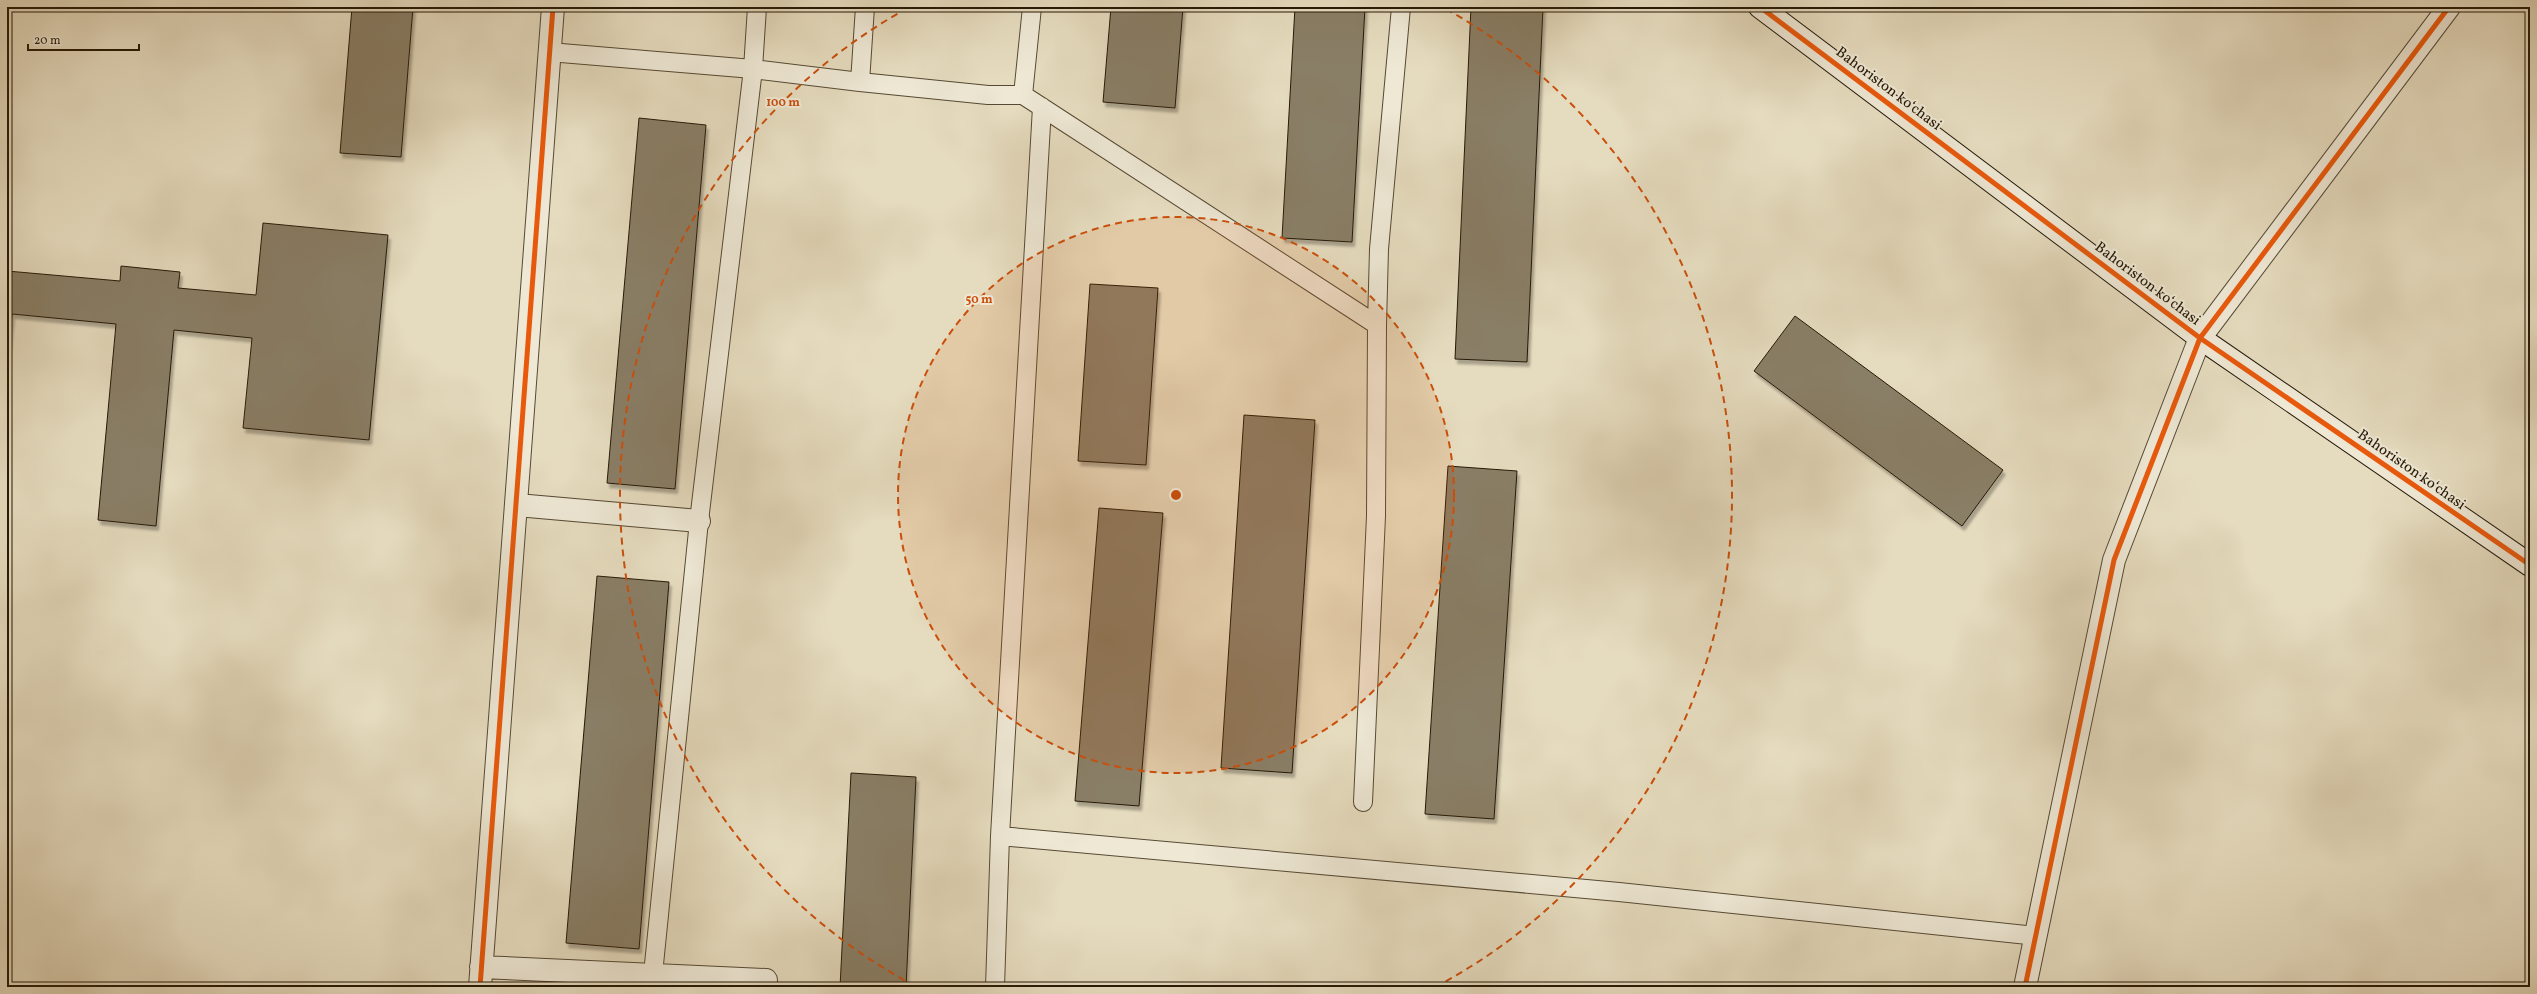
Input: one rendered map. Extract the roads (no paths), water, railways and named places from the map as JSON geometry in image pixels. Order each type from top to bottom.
[{"type":"street","points":[[553,7],[481,977],[653,974],[766,980]]},
{"type":"street","name":"Bahoriston ko‘chasi","points":[[1760,7],[2200,338],[2530,565]]},
{"type":"street","points":[[2025,987],[2114,560],[2200,338],[2449,7]]},
{"type":"street","points":[[517,506],[699,521]]},
{"type":"lane","points":[[653,974],[699,521],[753,69],[757,7]]},
{"type":"lane","points":[[860,82],[865,7]]},
{"type":"lane","points":[[1023,95],[1032,7]]},
{"type":"lane","points":[[1363,802],[1376,516],[1379,249],[1401,7]]},
{"type":"lane","points":[[550,52],[753,69],[988,95],[1023,95],[1377,325]]},
{"type":"lane","points":[[995,987],[1000,836],[1042,107]]},
{"type":"lane","points":[[1000,836],[1619,892],[2036,936]]}]
